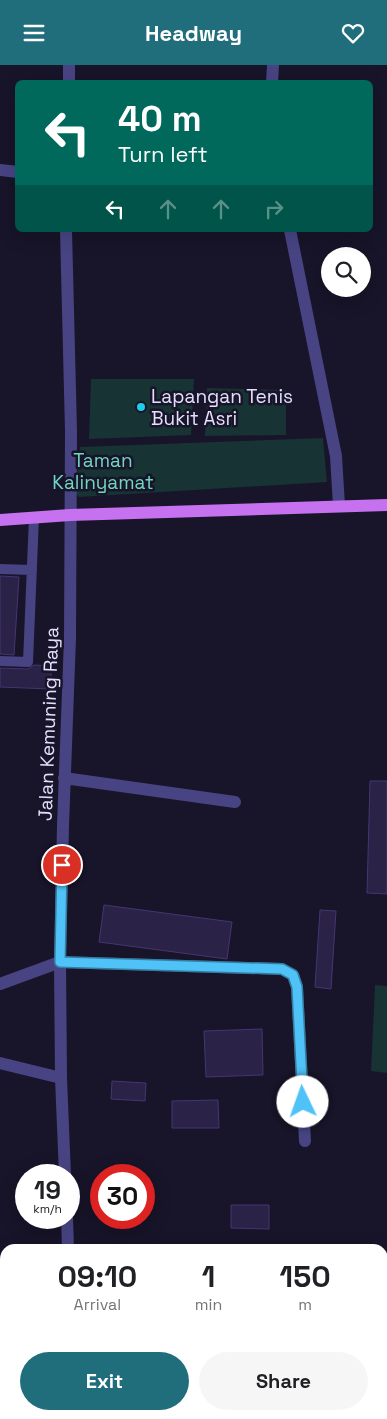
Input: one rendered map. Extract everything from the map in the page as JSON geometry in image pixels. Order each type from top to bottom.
[{"type":"main road","points":[[0,520],[70,515],[387,505]]},
{"type":"street","points":[[69,65],[69,80]]},
{"type":"street","points":[[272,80],[273,65]]},
{"type":"street","points":[[0,170],[15,172]]},
{"type":"street","name":"Jalan Kemuning Raya","points":[[65,1164],[61,1078],[60,962],[64,778],[70,638],[71,431],[66,232]]},
{"type":"street","points":[[290,232],[336,456],[339,506]]},
{"type":"street","points":[[64,778],[235,802]]},
{"type":"street","points":[[0,984],[60,962],[282,969],[293,975],[297,987],[305,1141]]},
{"type":"street","points":[[0,1063],[61,1078]]},
{"type":"street","points":[[67,1229],[68,1244]]},
{"type":"lane","points":[[0,661],[28,662],[34,517]]},
{"type":"lane","points":[[0,569],[32,570]]},
{"type":"green space","name":"Lapangan Tenis Bukit Asri","points":[[91,379],[194,379],[191,435],[89,439]]},
{"type":"green space","points":[[207,388],[286,390],[286,435],[205,436]]},
{"type":"green space","name":"Taman Kalinyamat","points":[[323,438],[327,482],[79,497],[75,493],[80,447]]},
{"type":"green space","points":[[375,985],[387,986],[387,1073],[371,1071]]},
{"type":"building","points":[[0,576],[19,577],[14,655],[0,654]]},
{"type":"building","points":[[34,665],[51,666],[51,689],[0,687],[0,668],[28,669]]},
{"type":"building","points":[[370,781],[387,781],[387,894],[367,893]]},
{"type":"building","points":[[104,905],[232,922],[227,959],[99,942]]},
{"type":"building","points":[[320,910],[336,911],[331,989],[315,987]]},
{"type":"building","points":[[262,1029],[263,1075],[206,1077],[204,1031]]},
{"type":"building","points":[[112,1081],[146,1083],[145,1101],[111,1099]]},
{"type":"building","points":[[218,1100],[219,1128],[172,1128],[172,1101]]},
{"type":"building","points":[[231,1205],[269,1205],[269,1229],[231,1228]]},
{"type":"place","name":"Lapangan Tenis Bukit Asri","points":[[141,407]]},
{"type":"route","points":[[62,865],[60,962],[282,969],[293,975],[297,987],[303,1102]]}]
